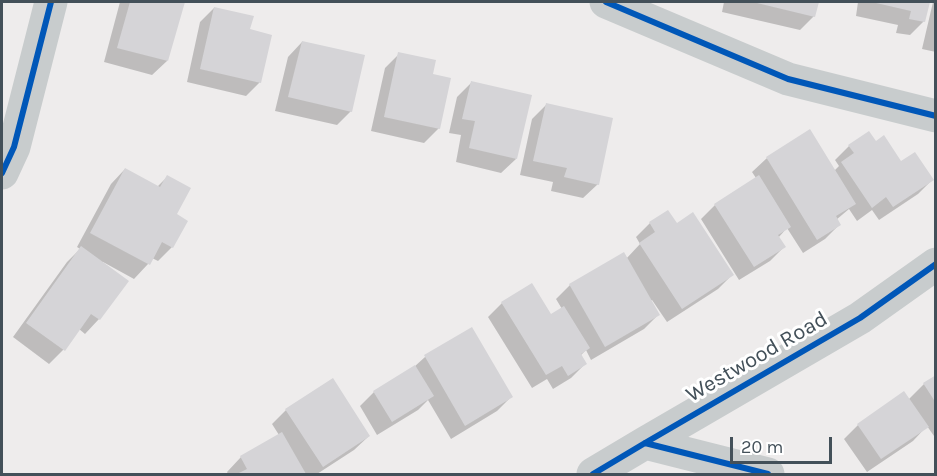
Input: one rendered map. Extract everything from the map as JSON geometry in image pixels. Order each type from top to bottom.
[{"type":"street","points":[[2,173],[14,147],[51,2]]},
{"type":"street","points":[[606,2],[645,9],[788,79],[936,116]]},
{"type":"street","name":"Westwood Road","points":[[593,474],[860,318],[936,264]]},
{"type":"street","points":[[645,443],[768,474]]},
{"type":"building","points":[[130,2],[185,2],[168,61],[117,48]]},
{"type":"building","points":[[753,2],[819,2],[815,17]]},
{"type":"building","points":[[872,2],[930,2],[925,22],[909,19],[911,11]]},
{"type":"building","points":[[214,7],[254,16],[250,29],[272,35],[261,83],[200,69]]},
{"type":"building","points":[[302,41],[365,55],[352,112],[288,97]]},
{"type":"building","points":[[398,52],[436,60],[433,74],[451,78],[440,129],[384,117]]},
{"type":"building","points":[[471,81],[532,95],[517,159],[469,148],[475,121],[462,119]]},
{"type":"building","points":[[546,103],[613,118],[599,185],[564,177],[567,168],[533,161]]},
{"type":"building","points":[[810,129],[856,204],[836,216],[841,225],[817,240],[766,157]]},
{"type":"building","points":[[869,131],[876,141],[884,135],[901,161],[915,152],[934,180],[893,207],[886,197],[872,208],[841,162],[854,153],[848,145]]},
{"type":"building","points":[[125,168],[160,187],[167,175],[191,188],[177,214],[188,221],[173,248],[162,242],[150,265],[90,233]]},
{"type":"building","points":[[759,175],[791,227],[778,235],[786,247],[754,267],[714,204]]},
{"type":"building","points":[[668,210],[677,223],[693,212],[734,275],[682,309],[639,243],[655,232],[649,222]]},
{"type":"building","points":[[81,246],[129,281],[100,320],[91,314],[65,351],[26,323]]},
{"type":"building","points":[[624,252],[660,315],[605,347],[569,284]]},
{"type":"building","points":[[532,283],[551,314],[564,306],[590,348],[581,354],[587,364],[568,376],[562,366],[546,375],[501,302]]},
{"type":"building","points":[[472,327],[513,397],[465,426],[424,355]]},
{"type":"building","points":[[415,365],[434,396],[392,422],[373,391]]},
{"type":"building","points":[[936,375],[936,403],[923,383]]},
{"type":"building","points":[[333,378],[370,436],[323,467],[285,409]]},
{"type":"building","points":[[904,391],[929,427],[881,459],[857,424]]},
{"type":"building","points":[[282,432],[306,474],[237,474],[247,469],[240,456]]},
{"type":"cycle path","points":[[2,173],[14,147],[51,2]]},
{"type":"cycle path","points":[[606,2],[788,79],[936,116]]},
{"type":"cycle path","points":[[593,474],[860,318],[936,264]]},
{"type":"cycle path","points":[[645,443],[768,474]]}]
